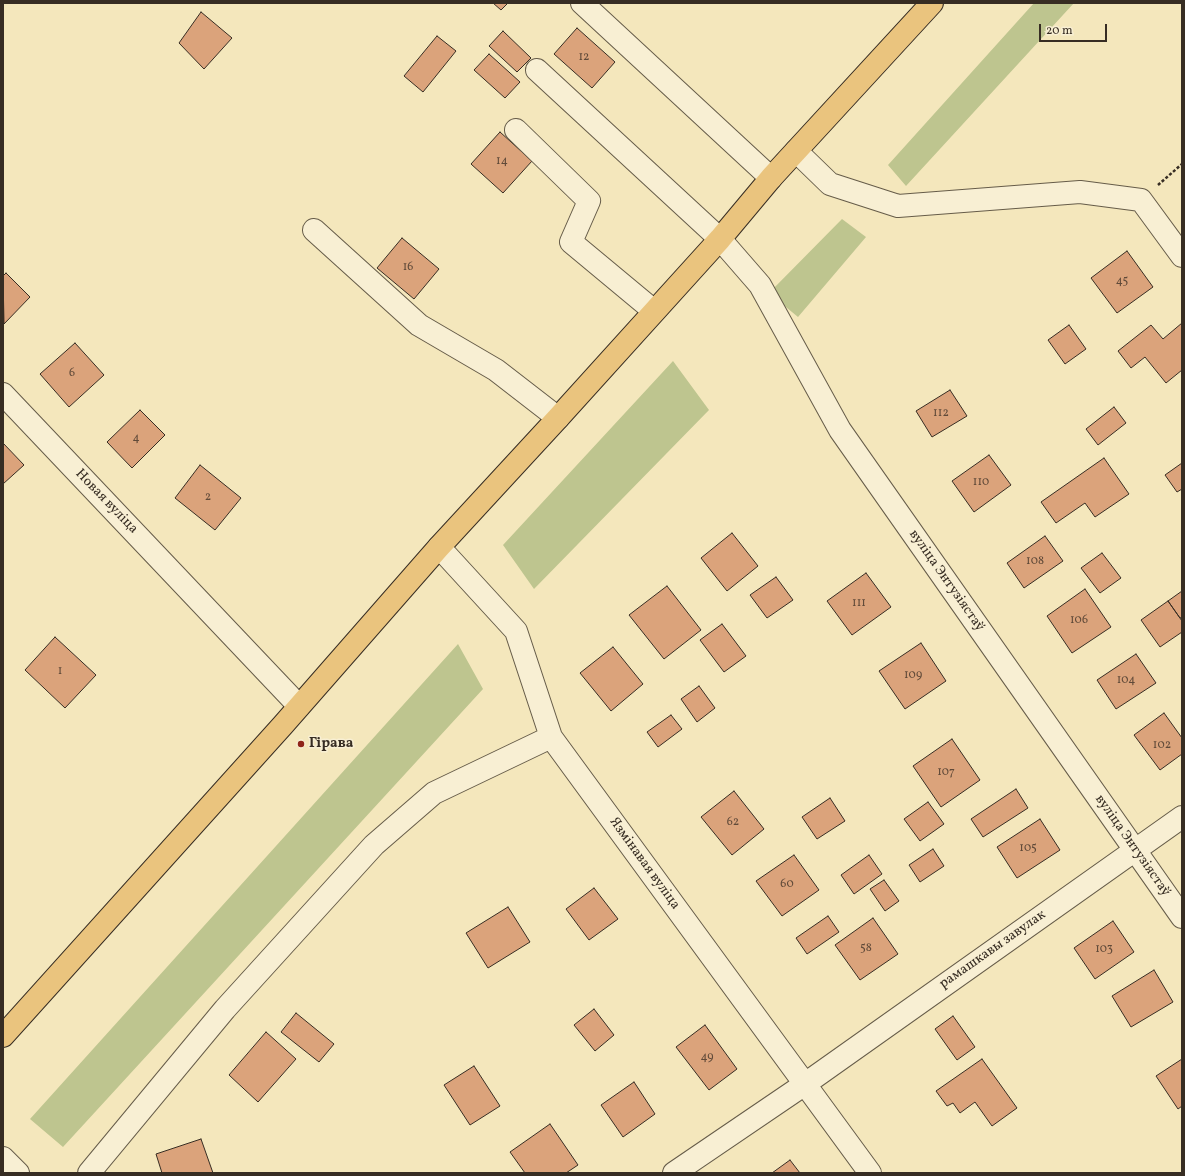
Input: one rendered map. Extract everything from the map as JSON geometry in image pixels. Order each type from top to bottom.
[{"type":"main road","points":[[3,1036],[299,706],[439,547],[720,239],[771,178],[932,3]]},
{"type":"street","points":[[582,3],[771,178]]},
{"type":"street","name":"вуліца Энтузіястаў","points":[[537,70],[720,239],[760,286],[840,430],[1182,917]]},
{"type":"street","points":[[516,130],[589,201],[571,242],[654,311]]},
{"type":"street","points":[[796,152],[830,184],[898,206],[1080,192],[1141,200],[1182,256]]},
{"type":"street","points":[[314,230],[419,325],[496,370],[558,418]]},
{"type":"street","name":"Новая вуліца","points":[[3,394],[299,706]]},
{"type":"street","name":"Язмінавая вуліца","points":[[439,547],[516,631],[551,737],[870,1173]]},
{"type":"street","points":[[89,1173],[225,1009],[374,845],[434,793],[551,737]]},
{"type":"street","name":"рамашкавы завулак","points":[[674,1173],[805,1084],[1182,817]]},
{"type":"street","points":[[3,1158],[18,1173]]},
{"type":"path","points":[[1141,200],[1182,164]]},
{"type":"green space","points":[[1034,3],[1074,3],[906,186],[888,165]]},
{"type":"green space","points":[[842,219],[866,237],[798,317],[769,293]]},
{"type":"green space","points":[[673,361],[709,410],[534,589],[503,545]]},
{"type":"green space","points":[[458,644],[483,689],[63,1147],[30,1119]]},
{"type":"building","points":[[493,3],[508,3],[501,10]]},
{"type":"building","points":[[201,12],[232,38],[204,69],[179,43]]},
{"type":"building","points":[[577,28],[615,62],[592,88],[554,54]]},
{"type":"building","points":[[503,31],[531,58],[517,72],[489,46]]},
{"type":"building","points":[[437,36],[456,51],[423,92],[404,76]]},
{"type":"building","points":[[489,54],[520,82],[505,98],[474,70]]},
{"type":"building","points":[[500,132],[532,161],[503,193],[471,164]]},
{"type":"building","points":[[402,238],[439,269],[414,299],[377,268]]},
{"type":"building","points":[[1127,251],[1153,287],[1117,313],[1091,278]]},
{"type":"building","points":[[6,273],[30,297],[4,324],[3,276]]},
{"type":"building","points":[[1182,323],[1182,370],[1166,383],[1145,357],[1131,368],[1118,351],[1151,325],[1163,339]]},
{"type":"building","points":[[1069,325],[1086,349],[1065,364],[1048,340]]},
{"type":"building","points":[[75,343],[104,375],[69,407],[40,374]]},
{"type":"building","points":[[950,390],[967,416],[932,437],[916,411]]},
{"type":"building","points":[[1114,407],[1126,423],[1098,445],[1086,429]]},
{"type":"building","points":[[140,410],[165,435],[132,468],[107,442]]},
{"type":"building","points":[[3,443],[24,465],[3,484]]},
{"type":"building","points":[[989,455],[1011,485],[974,512],[952,481]]},
{"type":"building","points":[[1104,458],[1129,494],[1095,517],[1085,503],[1056,523],[1041,502]]},
{"type":"building","points":[[1182,463],[1182,489],[1177,492],[1165,475]]},
{"type":"building","points":[[200,465],[241,498],[215,530],[175,498]]},
{"type":"building","points":[[732,533],[758,566],[727,591],[701,558]]},
{"type":"building","points":[[1045,536],[1063,561],[1024,588],[1007,563]]},
{"type":"building","points":[[1102,553],[1121,578],[1100,593],[1081,568]]},
{"type":"building","points":[[866,573],[891,607],[852,635],[827,601]]},
{"type":"building","points":[[776,577],[793,600],[767,618],[750,595]]},
{"type":"building","points":[[667,586],[701,630],[664,659],[629,615]]},
{"type":"building","points":[[1085,589],[1111,627],[1072,653],[1047,616]]},
{"type":"building","points":[[1182,591],[1182,617],[1180,618],[1168,601]]},
{"type":"building","points":[[1168,601],[1182,621],[1182,632],[1160,647],[1141,620]]},
{"type":"building","points":[[722,624],[746,656],[724,672],[700,640]]},
{"type":"building","points":[[55,637],[96,675],[65,708],[25,670]]},
{"type":"building","points":[[921,643],[946,681],[905,709],[879,671]]},
{"type":"building","points":[[613,647],[643,684],[611,711],[580,673]]},
{"type":"building","points":[[1136,654],[1156,683],[1116,709],[1097,680]]},
{"type":"building","points":[[699,686],[715,708],[697,722],[681,699]]},
{"type":"building","points":[[1164,713],[1182,738],[1182,754],[1160,770],[1134,735]]},
{"type":"building","points":[[671,715],[682,729],[658,747],[647,732]]},
{"type":"building","points":[[952,739],[980,780],[941,807],[913,766]]},
{"type":"building","points":[[1016,789],[1028,808],[983,837],[971,819]]},
{"type":"building","points":[[734,791],[764,829],[732,855],[701,817]]},
{"type":"building","points":[[830,798],[845,821],[817,839],[802,817]]},
{"type":"building","points":[[928,802],[944,824],[920,841],[904,819]]},
{"type":"building","points":[[1040,819],[1060,850],[1017,878],[997,847]]},
{"type":"building","points":[[933,849],[944,866],[920,882],[909,865]]},
{"type":"building","points":[[794,855],[819,890],[782,916],[756,881]]},
{"type":"building","points":[[869,855],[882,874],[854,894],[841,875]]},
{"type":"building","points":[[884,880],[899,901],[885,911],[870,889]]},
{"type":"building","points":[[594,888],[618,919],[589,940],[566,909]]},
{"type":"building","points":[[508,907],[530,942],[488,968],[466,933]]},
{"type":"building","points":[[828,916],[839,932],[807,954],[796,938]]},
{"type":"building","points":[[873,918],[898,954],[860,980],[835,945]]},
{"type":"building","points":[[1113,921],[1134,952],[1095,979],[1074,948]]},
{"type":"building","points":[[1154,970],[1173,1002],[1131,1027],[1112,996]]},
{"type":"building","points":[[594,1009],[614,1035],[595,1051],[574,1025]]},
{"type":"building","points":[[296,1013],[334,1044],[319,1062],[281,1032]]},
{"type":"building","points":[[953,1016],[975,1047],[957,1060],[935,1029]]},
{"type":"building","points":[[705,1025],[737,1069],[709,1090],[676,1047]]},
{"type":"building","points":[[266,1032],[296,1059],[258,1102],[229,1075]]},
{"type":"building","points":[[982,1059],[1017,1108],[992,1126],[975,1102],[960,1113],[953,1103],[947,1106],[936,1091]]},
{"type":"building","points":[[1182,1059],[1182,1106],[1178,1109],[1156,1076]]},
{"type":"building","points":[[474,1066],[500,1106],[470,1125],[444,1085]]},
{"type":"building","points":[[634,1082],[655,1114],[623,1137],[601,1105]]},
{"type":"building","points":[[550,1124],[578,1165],[566,1173],[525,1173],[510,1152]]},
{"type":"building","points":[[201,1139],[213,1173],[162,1173],[156,1154]]},
{"type":"building","points":[[790,1160],[800,1173],[772,1173]]},
{"type":"place","name":"Гірава","points":[[301,744]]}]
